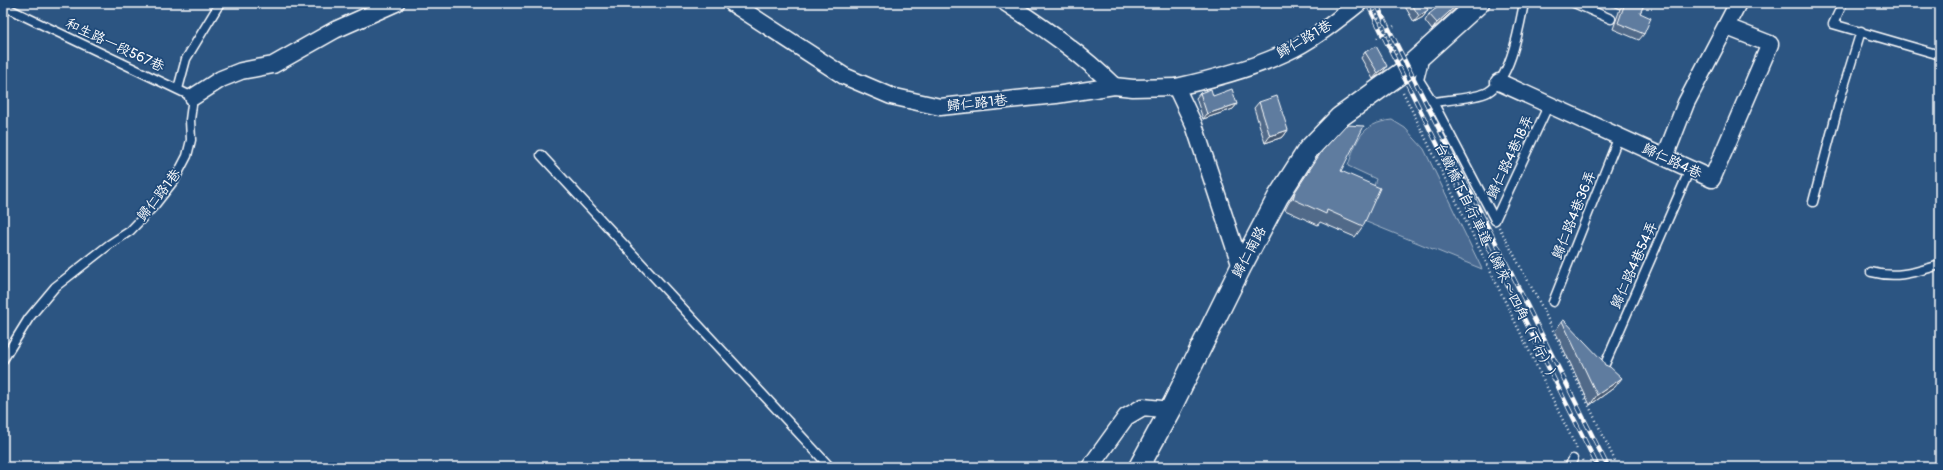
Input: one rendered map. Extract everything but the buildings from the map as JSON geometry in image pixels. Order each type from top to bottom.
[{"type":"street","points":[[193,97],[221,79],[241,70],[273,65],[335,30],[396,3]]},
{"type":"street","name":"歸仁路1巷","points":[[732,3],[844,76],[891,96],[940,107],[1056,95],[1114,86],[1133,88],[1176,87],[1216,79],[1285,53],[1324,30],[1359,3]]},
{"type":"street","points":[[1006,3],[1044,28],[1094,66],[1114,86]]},
{"type":"street","name":"歸仁南路","points":[[1138,467],[1170,410],[1241,267],[1284,186],[1308,150],[1340,117],[1400,74],[1422,56],[1479,3]]},
{"type":"street","points":[[1665,157],[1686,103],[1738,3]]},
{"type":"street","name":"歸仁路4巷","points":[[1499,82],[1712,179],[1770,44],[1727,26]]},
{"type":"street","points":[[1176,87],[1194,125],[1241,267]]},
{"type":"street","points":[[1090,467],[1126,417],[1143,407],[1170,410]]},
{"type":"lane","points":[[178,89],[186,59],[220,3]]},
{"type":"lane","points":[[1433,102],[1487,92],[1499,82],[1506,68],[1524,3]]},
{"type":"lane","points":[[1574,3],[1611,19]]},
{"type":"lane","points":[[1843,3],[1834,24],[1940,55]]},
{"type":"lane","name":"和生路一段567巷","points":[[3,6],[193,97]]},
{"type":"lane","points":[[1813,202],[1841,96],[1861,31]]},
{"type":"lane","points":[[1422,56],[1423,64],[1419,80],[1433,102],[1495,220]]},
{"type":"lane","name":"歸仁路1巷","points":[[3,360],[30,318],[55,287],[110,244],[130,231],[154,206],[175,179],[187,156],[191,140],[190,120],[193,97]]},
{"type":"lane","name":"歸仁路4巷18弄","points":[[1495,220],[1549,104]]},
{"type":"lane","name":"歸仁路4巷36弄","points":[[1552,302],[1619,136]]},
{"type":"lane","points":[[541,156],[830,467]]},
{"type":"lane","name":"歸仁路4巷54弄","points":[[1602,371],[1690,169]]},
{"type":"lane","points":[[1871,272],[1885,275],[1901,275],[1940,264]]},
{"type":"lane","points":[[1569,467],[1573,459]]},
{"type":"path","name":"台鐵橋下自行車道（歸來～四角（下行））","points":[[1371,3],[1385,32],[1400,74],[1586,467]]},
{"type":"path","points":[[1377,38],[1394,26]]},
{"type":"path","points":[[1495,220],[1542,307],[1618,467]]},
{"type":"shaded area","points":[[1392,120],[1405,128],[1424,149],[1482,269],[1364,221],[1376,179],[1348,166],[1354,148],[1362,134],[1374,125]]},
{"type":"railway","points":[[1367,3],[1598,467]]},
{"type":"railway","points":[[1376,3],[1608,467]]}]
